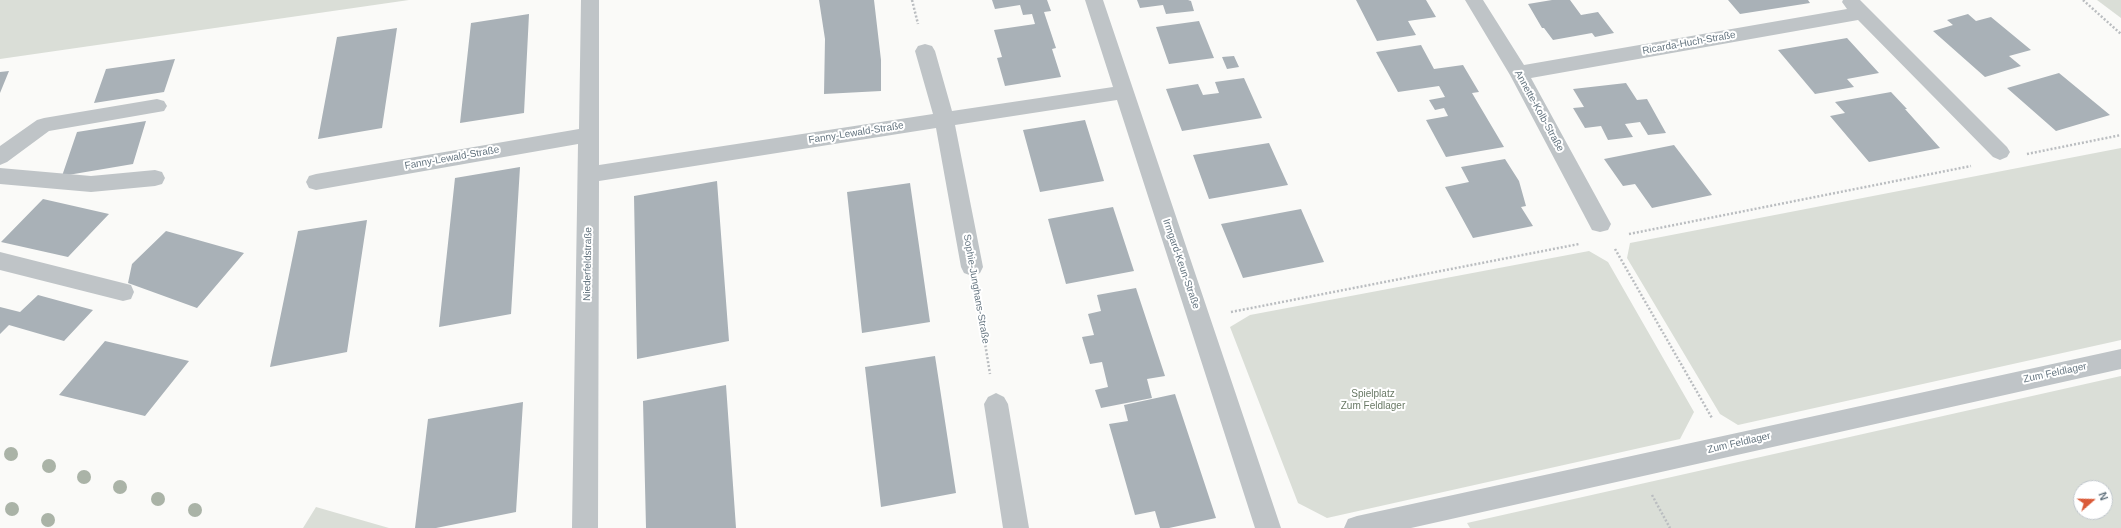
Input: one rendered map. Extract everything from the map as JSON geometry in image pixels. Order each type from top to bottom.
[{"type":"street","name":"Niederfeldstraße","points":[[585,528],[590,0]]},
{"type":"street","name":"Irmgard-Keun-Straße","points":[[1094,0],[1123,92],[1268,528]]},
{"type":"street","name":"Annette-Kolb-Straße","points":[[1474,0],[1519,73],[1605,231]]},
{"type":"street","name":"Ricarda-Huch-Straße","points":[[1519,73],[1854,6],[2000,152]]},
{"type":"street","name":"Sophie-Junghans-Straße","points":[[925,51],[944,119],[972,267]]},
{"type":"street","name":"Fanny-Lewald-Straße","points":[[588,175],[1123,92]]},
{"type":"street","points":[[0,157],[44,125],[157,106]]},
{"type":"street","name":"Fanny-Lewald-Straße","points":[[316,182],[589,135]]},
{"type":"street","points":[[0,176],[91,184],[155,178]]},
{"type":"street","points":[[0,261],[123,292]]},
{"type":"street","name":"Zum Feldlager","points":[[1357,528],[2121,359]]},
{"type":"street","points":[[996,404],[1016,528]]},
{"type":"path","points":[[2083,0],[2121,34]]},
{"type":"path","points":[[2022,155],[2121,135]]},
{"type":"path","points":[[1199,318],[1605,231],[1976,165]]},
{"type":"path","points":[[1605,231],[1728,446]]},
{"type":"path","name":"Sophie-Junghans-Straße","points":[[972,267],[996,404]]},
{"type":"green space","points":[[0,0],[409,0],[0,59]]},
{"type":"green space","points":[[2097,0],[2121,0],[2121,18]]},
{"type":"green space","points":[[2121,148],[2121,340],[1738,425],[1720,414],[1627,258],[1630,243]]},
{"type":"green space","name":"Spielplatz Zum Feldlager","points":[[1589,251],[1608,262],[1694,412],[1680,439],[1327,518],[1298,503],[1230,327],[1250,315]]},
{"type":"green space","points":[[2121,376],[2121,528],[1470,528],[1467,523]]},
{"type":"green space","points":[[316,507],[389,528],[303,528]]},
{"type":"building","points":[[819,0],[874,0],[881,60],[881,91],[824,94],[825,39]]},
{"type":"building","points":[[992,0],[1047,0],[1051,11],[1044,12],[1056,48],[1052,49],[1061,77],[1005,86],[997,58],[1002,57],[994,30],[1035,24],[1032,14],[1023,15],[1020,5],[995,9]]},
{"type":"building","points":[[1137,0],[1188,0],[1191,1],[1194,11],[1166,14],[1163,5],[1140,8]]},
{"type":"building","points":[[1356,0],[1426,0],[1436,17],[1408,21],[1416,35],[1377,41]]},
{"type":"building","points":[[1552,0],[1570,0],[1581,15],[1598,12],[1614,33],[1595,37],[1592,33],[1553,40],[1544,28],[1542,28],[1528,4]]},
{"type":"building","points":[[1728,0],[1808,0],[1810,3],[1740,14]]},
{"type":"building","points":[[529,14],[524,113],[460,123],[471,23]]},
{"type":"building","points":[[1968,14],[1976,21],[1991,17],[2031,50],[2009,56],[2021,66],[1985,77],[1933,31],[1953,25],[1947,20]]},
{"type":"building","points":[[1199,21],[1214,58],[1169,64],[1156,27]]},
{"type":"building","points":[[397,28],[382,128],[318,139],[337,37]]},
{"type":"building","points":[[1847,38],[1879,73],[1847,79],[1854,87],[1815,94],[1778,50]]},
{"type":"building","points":[[1421,45],[1434,69],[1463,65],[1479,92],[1472,93],[1504,147],[1446,157],[1426,120],[1448,116],[1444,108],[1435,110],[1429,100],[1445,97],[1439,86],[1398,92],[1376,52]]},
{"type":"building","points":[[1234,56],[1239,67],[1227,69],[1222,57]]},
{"type":"building","points":[[175,59],[164,92],[94,103],[106,69]]},
{"type":"building","points":[[9,71],[0,93],[0,72]]},
{"type":"building","points":[[2059,73],[2110,115],[2056,131],[2007,88]]},
{"type":"building","points":[[1244,78],[1262,118],[1182,131],[1166,89],[1198,84],[1203,95],[1219,93],[1215,82]]},
{"type":"building","points":[[1626,83],[1637,100],[1647,99],[1666,133],[1648,135],[1640,122],[1625,124],[1633,137],[1608,140],[1601,126],[1585,128],[1573,108],[1584,107],[1573,89]]},
{"type":"building","points":[[1891,92],[1940,148],[1869,162],[1830,116],[1845,113],[1835,102]]},
{"type":"building","points":[[1085,120],[1104,181],[1040,192],[1023,130]]},
{"type":"building","points":[[146,121],[133,164],[62,176],[77,132]]},
{"type":"building","points":[[1269,143],[1288,185],[1209,199],[1193,155]]},
{"type":"building","points":[[1674,145],[1712,195],[1652,208],[1635,184],[1623,186],[1604,159]]},
{"type":"building","points":[[1505,159],[1519,181],[1526,206],[1521,207],[1533,226],[1473,238],[1445,187],[1469,182],[1461,167]]},
{"type":"building","points":[[520,167],[511,314],[439,327],[455,178]]},
{"type":"building","points":[[717,181],[729,341],[637,359],[634,196]]},
{"type":"building","points":[[910,183],[930,322],[862,333],[847,192]]},
{"type":"building","points":[[43,199],[109,214],[68,257],[1,242]]},
{"type":"building","points":[[1113,207],[1134,271],[1066,284],[1048,219]]},
{"type":"building","points":[[1301,209],[1324,262],[1243,278],[1221,224]]},
{"type":"building","points":[[367,220],[347,352],[270,367],[298,231]]},
{"type":"building","points":[[166,231],[244,253],[197,308],[128,283],[132,264]]},
{"type":"building","points":[[1136,288],[1165,376],[1147,379],[1152,398],[1101,408],[1095,390],[1108,387],[1102,362],[1090,364],[1082,337],[1094,335],[1088,314],[1101,311],[1097,295]]},
{"type":"building","points":[[38,295],[93,310],[64,341],[9,325],[0,334],[0,307],[20,312]]},
{"type":"building","points":[[105,341],[189,361],[145,416],[59,395]]},
{"type":"building","points":[[935,356],[956,493],[881,507],[865,367]]},
{"type":"building","points":[[726,385],[736,528],[646,528],[643,401]]},
{"type":"building","points":[[1175,394],[1216,518],[1169,528],[1160,528],[1155,511],[1135,515],[1109,424],[1128,421],[1124,405]]},
{"type":"building","points":[[523,402],[516,512],[436,528],[415,528],[428,419]]}]
